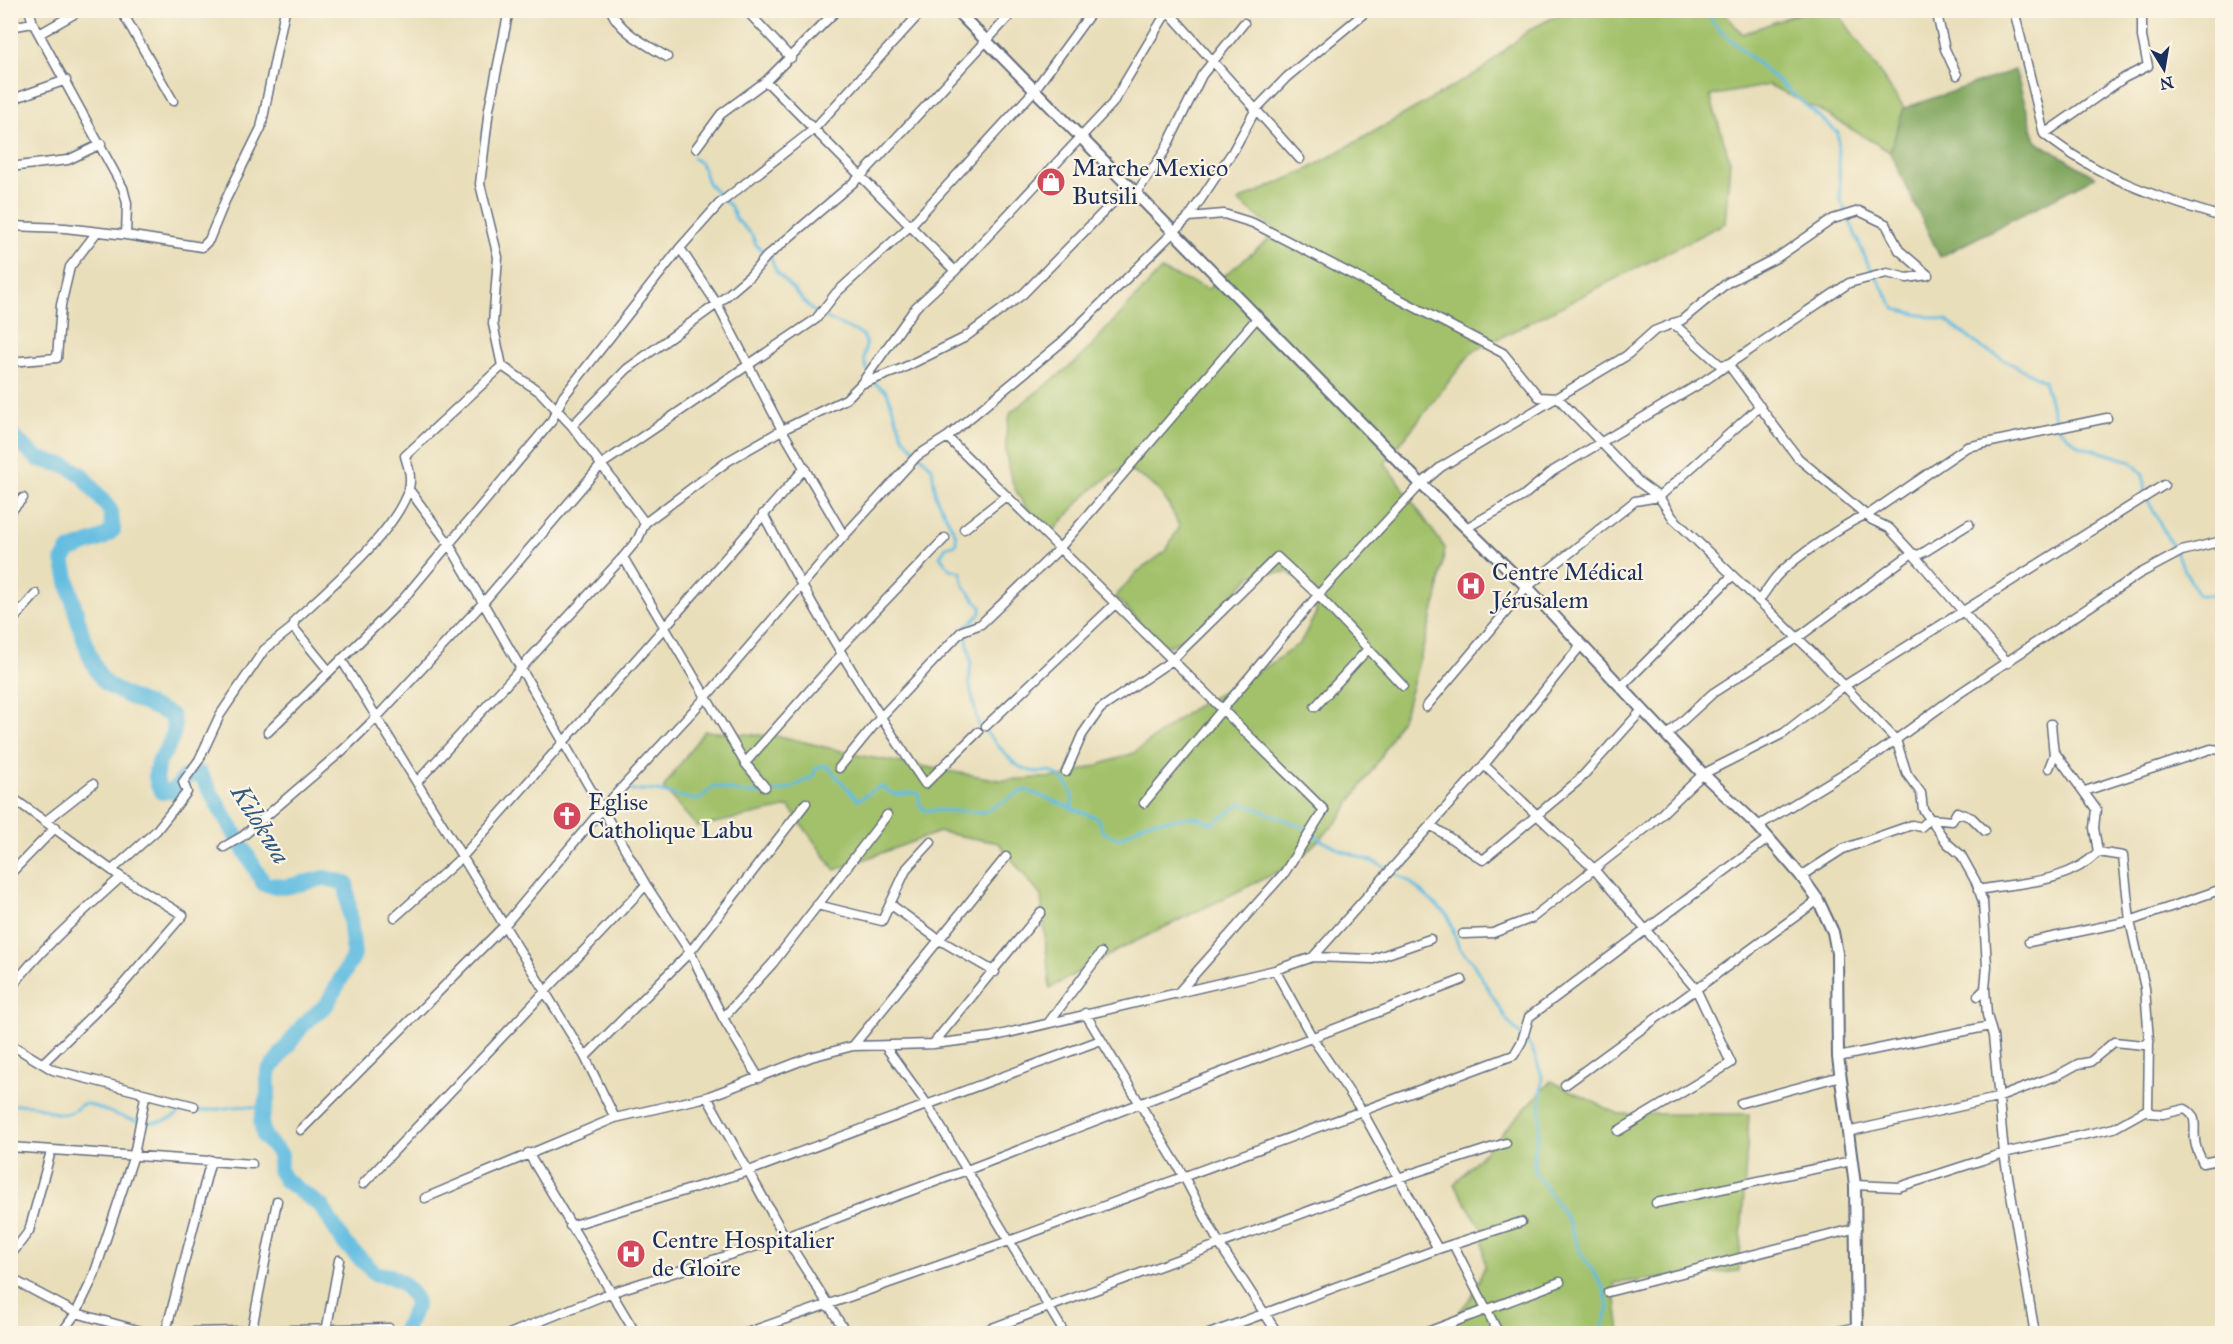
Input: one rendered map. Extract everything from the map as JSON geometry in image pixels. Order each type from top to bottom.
[{"type":"street","points":[[29,10],[33,23],[41,33],[123,188],[127,203],[126,235]]},
{"type":"street","points":[[41,33],[81,10]]},
{"type":"street","points":[[121,10],[173,101]]},
{"type":"street","points":[[10,226],[126,235],[202,247],[209,240],[225,201],[261,128],[285,10]]},
{"type":"street","points":[[509,10],[489,109],[480,184],[498,257],[493,324],[502,366],[540,392],[572,426],[645,523]]},
{"type":"street","points":[[611,10],[615,19],[640,40],[667,57]]},
{"type":"street","points":[[746,10],[791,58]]},
{"type":"street","points":[[696,148],[721,114],[791,58],[837,10]]},
{"type":"street","points":[[268,732],[404,598],[551,422],[563,397],[680,248],[722,201],[813,130],[923,10]]},
{"type":"street","points":[[956,10],[1034,92],[1133,189],[1172,232],[1421,484],[1468,527],[1623,686],[1703,774],[1769,838],[1818,900],[1833,932],[1837,953],[1838,1057],[1855,1185],[1857,1228],[1857,1330],[1825,1334]]},
{"type":"street","points":[[572,426],[627,369],[717,304],[769,255],[861,176],[1015,10]]},
{"type":"street","points":[[227,845],[243,836],[343,750],[377,717],[482,604],[602,464],[750,366],[819,316],[836,293],[911,225],[1034,92],[1093,10]]},
{"type":"street","points":[[301,1130],[504,926],[603,808],[706,697],[844,536],[920,454],[947,437],[1062,342],[1189,217],[1233,151],[1256,109],[1287,77],[1368,10]]},
{"type":"street","points":[[1936,10],[1945,49],[1957,75]]},
{"type":"street","points":[[2014,10],[2044,134],[2134,188],[2155,197],[2223,217]]},
{"type":"street","points":[[2044,134],[2124,78],[2148,66],[2142,37],[2142,10]]},
{"type":"street","points":[[417,782],[523,669],[623,557],[638,539],[645,523],[728,461],[782,430],[846,399],[861,384],[916,307],[955,271],[1112,105],[1168,11],[1300,159]]},
{"type":"street","points":[[10,27],[33,23]]},
{"type":"street","points":[[861,384],[901,369],[973,331],[1023,294],[1133,189],[1164,152],[1202,75],[1244,23]]},
{"type":"street","points":[[10,100],[66,80]]},
{"type":"street","points":[[765,81],[955,271]]},
{"type":"street","points":[[10,167],[68,160],[101,144]]},
{"type":"street","points":[[1144,803],[1318,596],[1421,484],[1468,449],[1626,356],[1654,330],[1696,311],[1704,300],[1727,283],[1778,257],[1833,219],[1859,211],[1886,224],[1899,250],[1928,275],[1908,278],[1887,273],[1849,283],[1728,364],[1603,443],[1553,471],[1523,496],[1468,527]]},
{"type":"street","points":[[1189,217],[1224,214],[1271,232],[1503,353],[1539,397],[1558,398],[1640,483],[1659,497],[1673,518],[1731,577],[1759,600],[1896,740],[1907,774],[1921,793],[1923,809],[1947,843],[1961,855],[1983,902],[1986,989],[1997,1098],[2004,1153],[2035,1334]]},
{"type":"street","points":[[10,362],[57,358],[61,305],[70,267],[97,232]]},
{"type":"street","points":[[680,248],[717,304],[782,430],[844,536]]},
{"type":"street","points":[[839,768],[880,718],[965,630],[981,624],[1058,550],[1257,318]]},
{"type":"street","points":[[1672,323],[1720,365],[1728,364]]},
{"type":"street","points":[[1728,364],[1798,458],[1838,493],[1869,514],[1872,520],[1888,528],[2008,663]]},
{"type":"street","points":[[112,870],[156,831],[174,810],[186,792],[183,782],[193,770],[220,715],[264,650],[293,627],[295,620],[381,535],[408,488],[411,475],[405,456],[502,366]]},
{"type":"street","points":[[1426,707],[1527,587],[1635,501],[1659,497],[1760,406]]},
{"type":"street","points":[[1759,600],[1776,576],[1797,558],[1869,514],[1967,447],[2108,418]]},
{"type":"street","points":[[947,437],[1058,550],[1324,810],[1285,872],[1176,994]]},
{"type":"street","points":[[395,917],[462,857],[805,468]]},
{"type":"street","points":[[1463,934],[1493,933],[1532,918],[1651,824],[1703,774],[1784,733],[1844,686],[2164,484]]},
{"type":"street","points":[[408,488],[449,544],[646,885],[690,952],[723,1018],[759,1078]]},
{"type":"street","points":[[964,529],[1006,496]]},
{"type":"street","points":[[10,512],[23,498]]},
{"type":"street","points":[[763,514],[801,586],[880,718],[925,784],[1114,605]]},
{"type":"street","points":[[1667,735],[1713,693],[1796,639],[1912,554],[1918,555],[1926,551],[1969,524]]},
{"type":"street","points":[[745,763],[840,651],[945,538]]},
{"type":"street","points":[[1758,826],[1896,740],[1957,695],[2139,574],[2182,551],[2223,541]]},
{"type":"street","points":[[623,557],[745,763],[765,787]]},
{"type":"street","points":[[1066,772],[1082,735],[1100,709],[1171,661],[1277,557],[1318,596],[1403,686]]},
{"type":"street","points":[[1623,686],[1731,577]]},
{"type":"street","points":[[10,623],[36,594]]},
{"type":"street","points":[[293,627],[329,671]]},
{"type":"street","points":[[1313,957],[1432,826],[1582,644]]},
{"type":"street","points":[[1315,707],[1368,649]]},
{"type":"street","points":[[341,659],[585,1057],[615,1118]]},
{"type":"street","points":[[1432,826],[1483,860],[1536,813],[1579,780],[1643,709]]},
{"type":"street","points":[[2049,768],[2054,751],[2051,724]]},
{"type":"street","points":[[2085,790],[2211,749],[2223,750]]},
{"type":"street","points":[[1978,890],[2061,877],[2087,863],[2097,852],[2094,828],[2096,809],[2085,790],[2054,751]]},
{"type":"street","points":[[1484,765],[1593,868],[1696,989],[1731,1063],[1618,1131]]},
{"type":"street","points":[[47,820],[93,784]]},
{"type":"street","points":[[10,796],[47,820],[121,877],[183,915],[120,988],[44,1062]]},
{"type":"street","points":[[585,1057],[690,952],[806,803]]},
{"type":"street","points":[[1801,876],[1843,849],[1912,825],[1921,827],[1930,819],[1952,821],[1957,812],[1972,818],[1985,831]]},
{"type":"street","points":[[723,1018],[773,963],[887,815]]},
{"type":"street","points":[[10,874],[56,827]]},
{"type":"street","points":[[743,1334],[1009,1241],[1514,1055],[1529,1017],[1769,838]]},
{"type":"street","points":[[817,904],[882,921],[908,868],[931,842]]},
{"type":"street","points":[[2097,852],[2123,856],[2130,921],[2145,988],[2149,1041],[2148,1109],[2151,1113],[2163,1114],[2185,1109],[2190,1112],[2195,1119],[2194,1139],[2203,1163],[2223,1159]]},
{"type":"street","points":[[853,1046],[1006,857]]},
{"type":"street","points":[[10,989],[68,926],[121,877]]},
{"type":"street","points":[[363,1184],[646,885]]},
{"type":"street","points":[[2029,942],[2130,921],[2223,889]]},
{"type":"street","points":[[1564,1085],[1818,900]]},
{"type":"street","points":[[890,904],[938,939],[995,972]]},
{"type":"street","points":[[933,1044],[995,972],[1041,912]]},
{"type":"street","points":[[425,1198],[615,1118],[707,1097],[811,1057],[853,1046],[933,1044],[991,1037],[1275,970],[1313,957],[1373,959],[1430,939]]},
{"type":"street","points":[[1049,1022],[1101,953]]},
{"type":"street","points":[[1275,970],[1313,1039],[1362,1111],[1438,1249]]},
{"type":"street","points":[[509,1334],[609,1293],[785,1237],[968,1170],[1462,980]]},
{"type":"street","points":[[1977,996],[1986,989]]},
{"type":"street","points":[[1085,1013],[1183,1175],[1220,1245],[1278,1334]]},
{"type":"street","points":[[1838,1057],[1990,1026]]},
{"type":"street","points":[[570,1226],[749,1171],[1101,1040]]},
{"type":"street","points":[[1847,1132],[1997,1098],[2058,1075],[2078,1064],[2090,1062],[2114,1042],[2144,1044],[2149,1041]]},
{"type":"street","points":[[10,1044],[44,1062],[53,1070],[194,1106]]},
{"type":"street","points":[[885,1046],[927,1104],[1065,1334]]},
{"type":"street","points":[[1741,1103],[1841,1076]]},
{"type":"street","points":[[61,1334],[76,1313],[93,1278],[134,1155],[145,1097],[138,1091]]},
{"type":"street","points":[[707,1097],[785,1237],[847,1334]]},
{"type":"street","points":[[1855,1185],[1899,1187],[2004,1153],[2114,1128],[2148,1109]]},
{"type":"street","points":[[976,1334],[1398,1178],[1506,1143]]},
{"type":"street","points":[[10,1147],[252,1164]]},
{"type":"street","points":[[10,1257],[29,1232],[51,1151]]},
{"type":"street","points":[[528,1153],[609,1293],[636,1334]]},
{"type":"street","points":[[166,1331],[211,1160]]},
{"type":"street","points":[[1656,1203],[1851,1161]]},
{"type":"street","points":[[251,1333],[277,1201]]},
{"type":"street","points":[[1209,1334],[1438,1249],[1521,1222]]},
{"type":"street","points":[[1608,1292],[1857,1228]]},
{"type":"street","points":[[1453,1244],[1499,1334]]},
{"type":"street","points":[[327,1327],[339,1260]]},
{"type":"street","points":[[10,1278],[76,1313],[148,1333],[166,1331],[251,1333],[327,1327],[388,1328]]},
{"type":"street","points":[[1422,1334],[1560,1282]]},
{"type":"green space","points":[[1566,11],[1723,11],[1742,34],[1805,11],[1837,11],[1904,108],[1890,152],[1821,111],[1769,85],[1710,96],[1730,161],[1725,223],[1472,352],[1385,463],[1445,548],[1437,598],[1405,711],[1381,757],[1337,822],[1294,864],[1118,950],[1050,988],[1041,896],[999,843],[939,832],[835,870],[789,807],[697,827],[663,788],[704,731],[784,737],[857,755],[1000,780],[1062,777],[1134,753],[1192,709],[1269,665],[1300,643],[1316,613],[1314,589],[1288,572],[1252,575],[1194,633],[1170,646],[1150,641],[1136,618],[1115,597],[1137,572],[1166,551],[1179,526],[1169,505],[1152,484],[1124,469],[1093,488],[1053,532],[1026,507],[1017,493],[1009,471],[1006,435],[1011,412],[1078,360],[1161,270],[1208,289],[1273,236],[1276,231],[1238,201],[1307,170],[1480,71],[1529,30]]},
{"type":"green space","points":[[2015,70],[2036,141],[2095,177],[1940,257],[1890,152],[1904,108]]},
{"type":"green space","points":[[1551,1081],[1618,1114],[1749,1114],[1739,1271],[1614,1283],[1620,1333],[1442,1334],[1472,1296],[1485,1266],[1482,1229],[1454,1184]]},
{"type":"waterway","points":[[1705,10],[1718,29],[1838,133],[1840,198],[1867,262],[1895,309],[1947,321],[1982,348],[2044,381],[2058,428],[2078,445],[2130,461],[2143,474],[2145,495],[2198,595],[2222,596]]},
{"type":"waterway","points":[[693,158],[701,163],[708,183],[731,207],[736,219],[752,235],[756,245],[771,258],[776,271],[814,312],[863,335],[866,343],[864,359],[867,370]]},
{"type":"waterway","points":[[872,381],[887,392],[903,437],[932,468],[936,497],[956,535],[956,544],[946,547],[940,556],[950,569],[961,572],[964,586],[981,607],[981,613],[965,628],[971,662],[969,682],[979,727],[1017,765],[1037,772],[1051,771],[1060,778],[1071,791],[1071,807]]},
{"type":"waterway","name":"Kilokwa","points":[[10,434],[38,459],[67,466],[81,474],[110,510],[113,530],[103,538],[68,551],[63,560],[86,646],[100,676],[108,685],[123,694],[171,715],[174,726],[173,736],[156,771],[162,792],[175,790],[185,777],[200,774],[264,884],[285,887],[325,878],[346,883],[354,955],[327,1004],[303,1025],[268,1072],[268,1096],[261,1121],[264,1137],[281,1155],[279,1170],[285,1180],[322,1207],[344,1243],[376,1274],[390,1276],[404,1284],[415,1298],[416,1306],[403,1334]]},
{"type":"waterway","points":[[632,791],[659,791],[699,800],[714,786],[742,793],[769,793],[788,789],[813,777],[816,768],[826,765],[858,800],[877,788],[884,787],[896,794],[918,793],[920,805],[924,810],[984,812],[1025,790],[1097,818],[1103,832],[1119,839],[1146,822],[1196,817],[1213,824],[1242,803],[1303,827],[1321,840],[1343,851],[1379,864],[1410,882],[1448,916],[1459,948],[1471,960],[1507,1020],[1532,1048],[1542,1076],[1539,1130],[1533,1155],[1535,1172],[1568,1220],[1580,1252],[1603,1287],[1609,1308],[1600,1334]]},
{"type":"waterway","points":[[10,1105],[29,1105],[65,1114],[82,1104],[88,1104],[136,1121],[148,1122],[160,1122],[182,1111],[192,1112],[243,1106],[263,1109]]},
{"type":"place","name":"Marche Mexico Butsili","points":[[1051,182]]},
{"type":"place","name":"Centre Médical Jérusalem","points":[[1471,586]]},
{"type":"place","name":"Eglise Catholique Labu","points":[[567,816]]},
{"type":"place","name":"Centre Hospitalier de Gloire","points":[[631,1254]]}]
